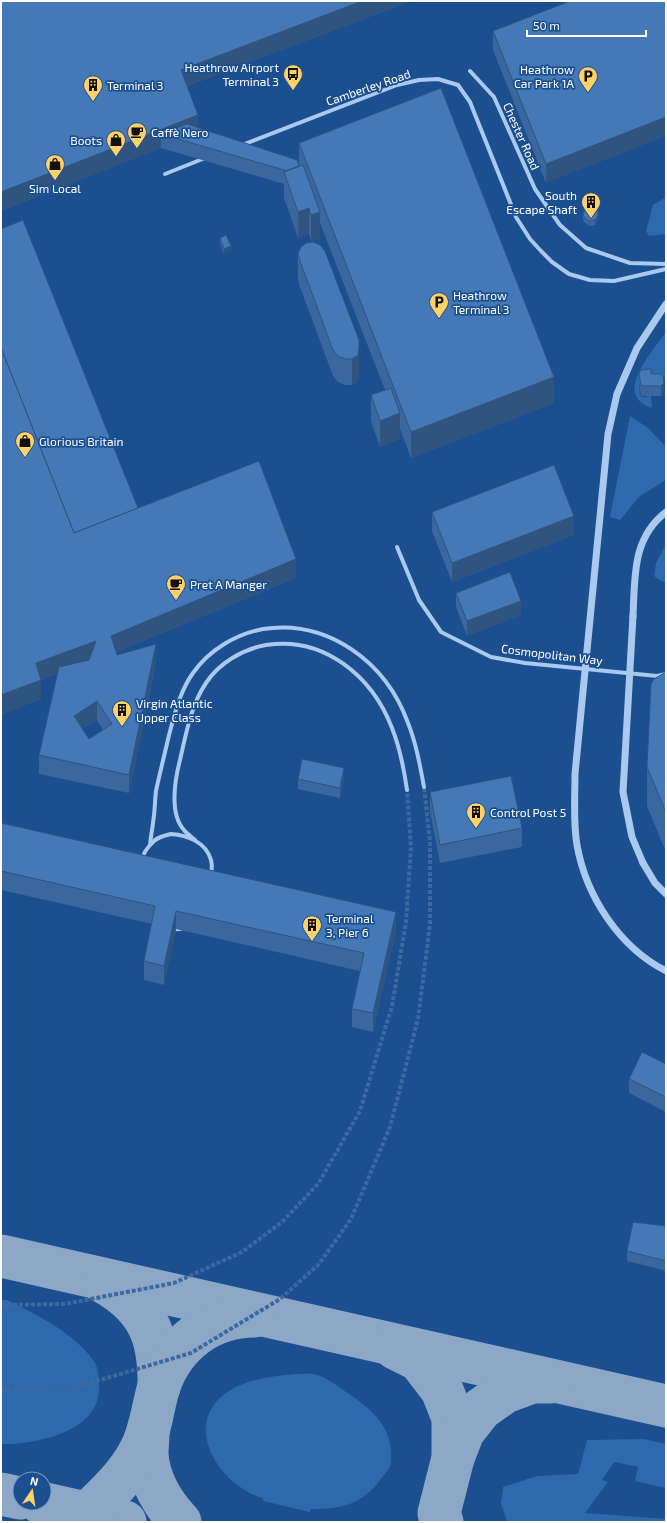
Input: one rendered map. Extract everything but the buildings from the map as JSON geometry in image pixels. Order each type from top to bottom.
[{"type":"street","name":"Chester Road","points":[[470,70],[494,97],[535,189],[560,225],[586,248],[630,263],[666,264]]},
{"type":"street","name":"Camberley Road","points":[[236,147],[397,86],[419,80],[438,79],[458,85],[470,102],[516,217],[530,239],[552,262],[569,274],[590,280],[614,281],[666,269]]},
{"type":"street","points":[[165,174],[207,158]]},
{"type":"street","points":[[666,304],[637,348],[617,394],[608,434],[575,774],[575,821],[577,844],[590,888],[605,915],[619,933],[638,951],[658,967],[666,971]]},
{"type":"street","points":[[666,512],[659,517],[647,532],[640,546],[637,560],[623,792],[632,837],[643,863],[656,883],[666,894]]},
{"type":"street","name":"Cosmopolitan Way","points":[[397,548],[419,600],[441,632],[491,657],[526,663],[657,676],[666,674]]},
{"type":"street","points":[[150,845],[159,778],[174,717],[183,690],[193,672],[211,653],[234,638],[254,631],[278,627],[302,628],[324,634],[348,646],[363,657],[378,672],[394,694],[408,722],[419,760],[424,787]]},
{"type":"street","points":[[196,840],[183,834],[171,834],[158,838],[150,845],[143,856],[136,886],[137,899],[143,911],[153,922],[163,927],[177,929],[190,925],[199,915],[211,873],[211,860],[196,840],[183,830],[175,811],[175,786],[189,722],[198,697],[212,676],[222,666],[235,657],[258,647],[279,643],[300,645],[318,650],[339,660],[366,683],[380,702],[392,728],[403,764],[407,790]]},
{"type":"shaded area","points":[[663,199],[666,199],[666,234],[649,236],[646,231],[653,205]]},
{"type":"shaded area","points":[[666,332],[666,377],[641,380],[639,382],[640,395],[643,397],[651,396],[652,408],[641,402],[635,393],[635,384],[645,361]]},
{"type":"shaded area","points":[[630,416],[648,428],[666,447],[666,480],[640,496],[620,520],[610,517]]},
{"type":"shaded area","points":[[666,544],[666,582],[661,581],[654,576],[656,563]]},
{"type":"shaded area","points":[[1,1300],[7,1300],[31,1312],[66,1333],[86,1351],[97,1367],[99,1388],[96,1403],[89,1415],[77,1425],[63,1433],[30,1442],[1,1444]]},
{"type":"shaded area","points":[[296,1374],[314,1374],[335,1384],[370,1410],[383,1425],[387,1434],[391,1453],[390,1466],[366,1495],[350,1504],[331,1508],[311,1509],[310,1512],[263,1501],[263,1498],[247,1492],[233,1482],[221,1469],[212,1454],[206,1438],[206,1422],[213,1407],[226,1393],[251,1381]]},
{"type":"shaded area","points":[[644,1439],[666,1444],[666,1488],[635,1481],[638,1467],[614,1462],[602,1480],[608,1482],[585,1513],[666,1519],[666,1522],[507,1521],[501,1504],[503,1487],[537,1476],[578,1474],[587,1440]]},
{"type":"taxiway","points":[[1,1256],[666,1406]]},
{"type":"taxiway","points":[[102,1281],[130,1301],[141,1312],[148,1325],[154,1338],[157,1353],[159,1387]]},
{"type":"taxiway","points":[[79,1522],[127,1472],[139,1453],[146,1437],[159,1386],[174,1357],[184,1345],[196,1335],[223,1321],[239,1317],[255,1316]]},
{"type":"taxiway","points":[[395,1348],[419,1360],[442,1390],[453,1418],[453,1458],[439,1513],[442,1522]]},
{"type":"taxiway","points":[[453,1458],[463,1432],[481,1409],[505,1392],[532,1382],[551,1382]]},
{"type":"taxiway","points":[[148,1433],[148,1464],[154,1482],[168,1507],[180,1522]]},
{"type":"taxiway","points":[[1,1494],[12,1496]]},
{"type":"taxiway","points":[[52,1505],[125,1522]]},
{"type":"tunnel","points":[[1,1390],[73,1388],[191,1353],[280,1299],[319,1264],[351,1219],[390,1127],[418,1019],[430,924],[430,842],[424,787]]},
{"type":"tunnel","points":[[1,1305],[65,1304],[174,1283],[242,1252],[282,1222],[318,1184],[360,1111],[392,1006],[406,922],[411,848],[407,790]]},
{"type":"place","name":"Heathrow Airport Terminal 3","points":[[293,91]]},
{"type":"place","name":"Heathrow Car Park 1A","points":[[588,93]]},
{"type":"place","name":"Terminal 3","points":[[93,102]]},
{"type":"place","name":"Caffè Nero","points":[[137,149]]},
{"type":"place","name":"Boots","points":[[116,157]]},
{"type":"place","name":"Sim Local","points":[[55,181]]},
{"type":"place","name":"South Escape Shaft","points":[[591,219]]},
{"type":"place","name":"Heathrow Terminal 3","points":[[439,319]]},
{"type":"place","name":"Glorious Britain","points":[[25,458]]},
{"type":"place","name":"Pret A Manger","points":[[176,601]]},
{"type":"place","name":"Virgin Atlantic Upper Class","points":[[122,727]]},
{"type":"place","name":"Control Post 5","points":[[476,829]]},
{"type":"place","name":"Terminal 3, Pier 6","points":[[312,942]]}]
